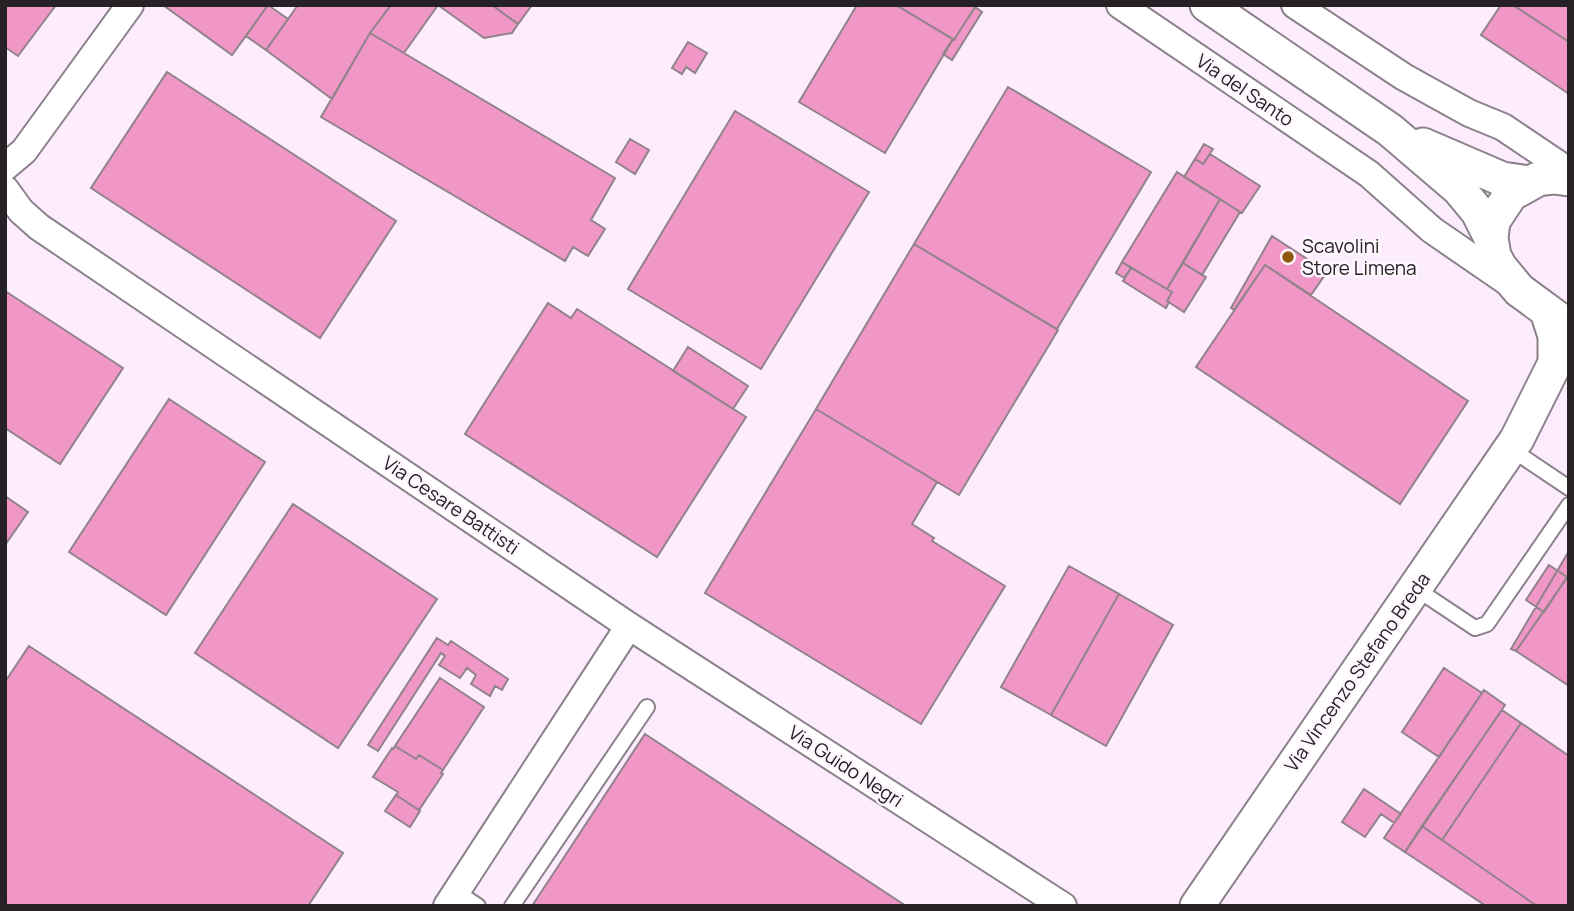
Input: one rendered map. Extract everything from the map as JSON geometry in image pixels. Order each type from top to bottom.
[{"type":"street","points":[[5,167],[24,151],[130,5]]},
{"type":"street","name":"Via del Santo","points":[[1120,5],[1369,174],[1432,230],[1519,290]]},
{"type":"street","points":[[1207,5],[1390,130],[1459,189],[1479,212],[1500,267],[1519,290],[1558,318]]},
{"type":"street","points":[[1295,5],[1404,77],[1469,113],[1503,127],[1558,164],[1569,176]]},
{"type":"street","points":[[1390,130],[1502,179],[1529,183]]},
{"type":"street","points":[[1491,239],[1493,221],[1511,194],[1538,179],[1569,176]]},
{"type":"street","name":"Via Cesare Battisti","points":[[5,188],[21,211],[39,227],[629,626]]},
{"type":"street","name":"Via Vincenzo Stefano Breda","points":[[1197,906],[1514,444],[1555,363],[1558,318]]},
{"type":"street","name":"Via Vincenzo Stefano Breda","points":[[1514,444],[1558,396],[1569,388]]},
{"type":"street","points":[[461,901],[629,626]]},
{"type":"street","name":"Via Guido Negri","points":[[629,626],[1063,906]]},
{"type":"lane","points":[[1514,444],[1569,488]]},
{"type":"lane","points":[[1415,588],[1475,628],[1487,624],[1569,505]]},
{"type":"lane","points":[[512,906],[647,707]]},
{"type":"shaded area","points":[[5,5],[1569,5],[1569,906],[5,906]]},
{"type":"building","points":[[5,5],[56,5],[18,56],[5,47]]},
{"type":"building","points":[[163,5],[268,5],[232,55]]},
{"type":"building","points":[[268,5],[288,19],[266,50],[246,36]]},
{"type":"building","points":[[298,5],[391,5],[370,33],[332,99],[266,50]]},
{"type":"building","points":[[391,5],[438,5],[404,53],[370,33]]},
{"type":"building","points":[[438,5],[492,5],[518,24],[512,33],[484,38]]},
{"type":"building","points":[[492,5],[532,5],[518,24]]},
{"type":"building","points":[[857,5],[896,5],[953,39],[885,153],[799,102]]},
{"type":"building","points":[[896,5],[972,5],[975,7],[954,40]]},
{"type":"building","points":[[1501,5],[1513,5],[1569,42],[1569,94],[1481,35]]},
{"type":"building","points":[[1513,5],[1569,5],[1569,42]]},
{"type":"building","points":[[975,7],[982,12],[952,60],[943,54]]},
{"type":"building","points":[[370,33],[615,178],[591,220],[605,229],[588,256],[573,247],[565,261],[321,117]]},
{"type":"building","points":[[688,42],[707,53],[695,73],[686,67],[682,74],[672,68]]},
{"type":"building","points":[[167,72],[396,221],[320,338],[91,188]]},
{"type":"building","points":[[1008,87],[1151,172],[1057,329],[914,244]]},
{"type":"building","points":[[735,111],[869,192],[761,369],[628,289]]},
{"type":"building","points":[[630,139],[649,150],[635,174],[616,162]]},
{"type":"building","points":[[1204,144],[1213,149],[1203,164],[1195,159]]},
{"type":"building","points":[[1210,154],[1260,186],[1242,213],[1184,177],[1195,159],[1203,164]]},
{"type":"building","points":[[1177,172],[1220,199],[1167,289],[1122,262]]},
{"type":"building","points":[[1220,199],[1240,212],[1202,275],[1183,263]]},
{"type":"building","points":[[1272,236],[1327,272],[1311,295],[1265,265],[1234,310],[1231,308]]},
{"type":"building","points":[[914,244],[1058,330],[959,495],[816,409]]},
{"type":"building","points":[[1122,262],[1131,268],[1124,278],[1116,273]]},
{"type":"building","points":[[1183,263],[1206,277],[1184,312],[1167,301],[1172,292],[1167,289]]},
{"type":"building","points":[[1265,265],[1468,401],[1400,504],[1196,367]]},
{"type":"building","points":[[1131,268],[1172,292],[1166,308],[1123,281]]},
{"type":"building","points":[[5,291],[123,368],[60,464],[5,428]]},
{"type":"building","points":[[548,303],[571,318],[577,309],[746,417],[657,557],[465,434]]},
{"type":"building","points":[[688,347],[748,386],[733,409],[673,371]]},
{"type":"building","points":[[169,399],[265,462],[166,615],[69,552]]},
{"type":"building","points":[[816,409],[937,482],[912,524],[934,538],[932,541],[1005,586],[921,724],[705,593]]},
{"type":"building","points":[[5,496],[28,512],[5,545]]},
{"type":"building","points":[[293,504],[437,599],[338,748],[195,653]]},
{"type":"building","points":[[1569,551],[1569,575],[1516,651],[1511,649]]},
{"type":"building","points":[[1549,565],[1567,577],[1544,612],[1526,600]]},
{"type":"building","points":[[1069,566],[1119,594],[1051,715],[1001,687]]},
{"type":"building","points":[[1569,575],[1569,686],[1516,651]]},
{"type":"building","points":[[1119,594],[1173,625],[1106,746],[1051,715]]},
{"type":"building","points":[[437,638],[448,645],[451,641],[508,679],[502,690],[495,686],[490,696],[471,684],[476,675],[467,668],[460,678],[439,665],[445,656],[441,653],[378,751],[368,745]]},
{"type":"building","points":[[29,646],[343,853],[308,906],[10,906],[5,903],[5,682]]},
{"type":"building","points":[[1444,668],[1482,693],[1439,757],[1402,732]]},
{"type":"building","points":[[440,678],[484,707],[443,770],[419,755],[416,759],[395,746]]},
{"type":"building","points":[[1484,690],[1505,705],[1405,852],[1384,838]]},
{"type":"building","points":[[1502,710],[1521,723],[1442,840],[1422,826]]},
{"type":"building","points":[[1521,723],[1569,756],[1569,906],[1537,906],[1442,840]]},
{"type":"building","points":[[645,734],[906,906],[532,906]]},
{"type":"building","points":[[395,746],[416,759],[419,755],[443,770],[419,810],[396,795],[398,792],[373,777]]},
{"type":"building","points":[[1364,789],[1401,814],[1394,823],[1381,814],[1365,837],[1342,822]]},
{"type":"building","points":[[396,795],[420,811],[410,827],[385,811]]},
{"type":"building","points":[[1422,826],[1537,906],[1486,906],[1405,852]]},
{"type":"place","name":"Scavolini Store Limena","points":[[1288,257]]}]
